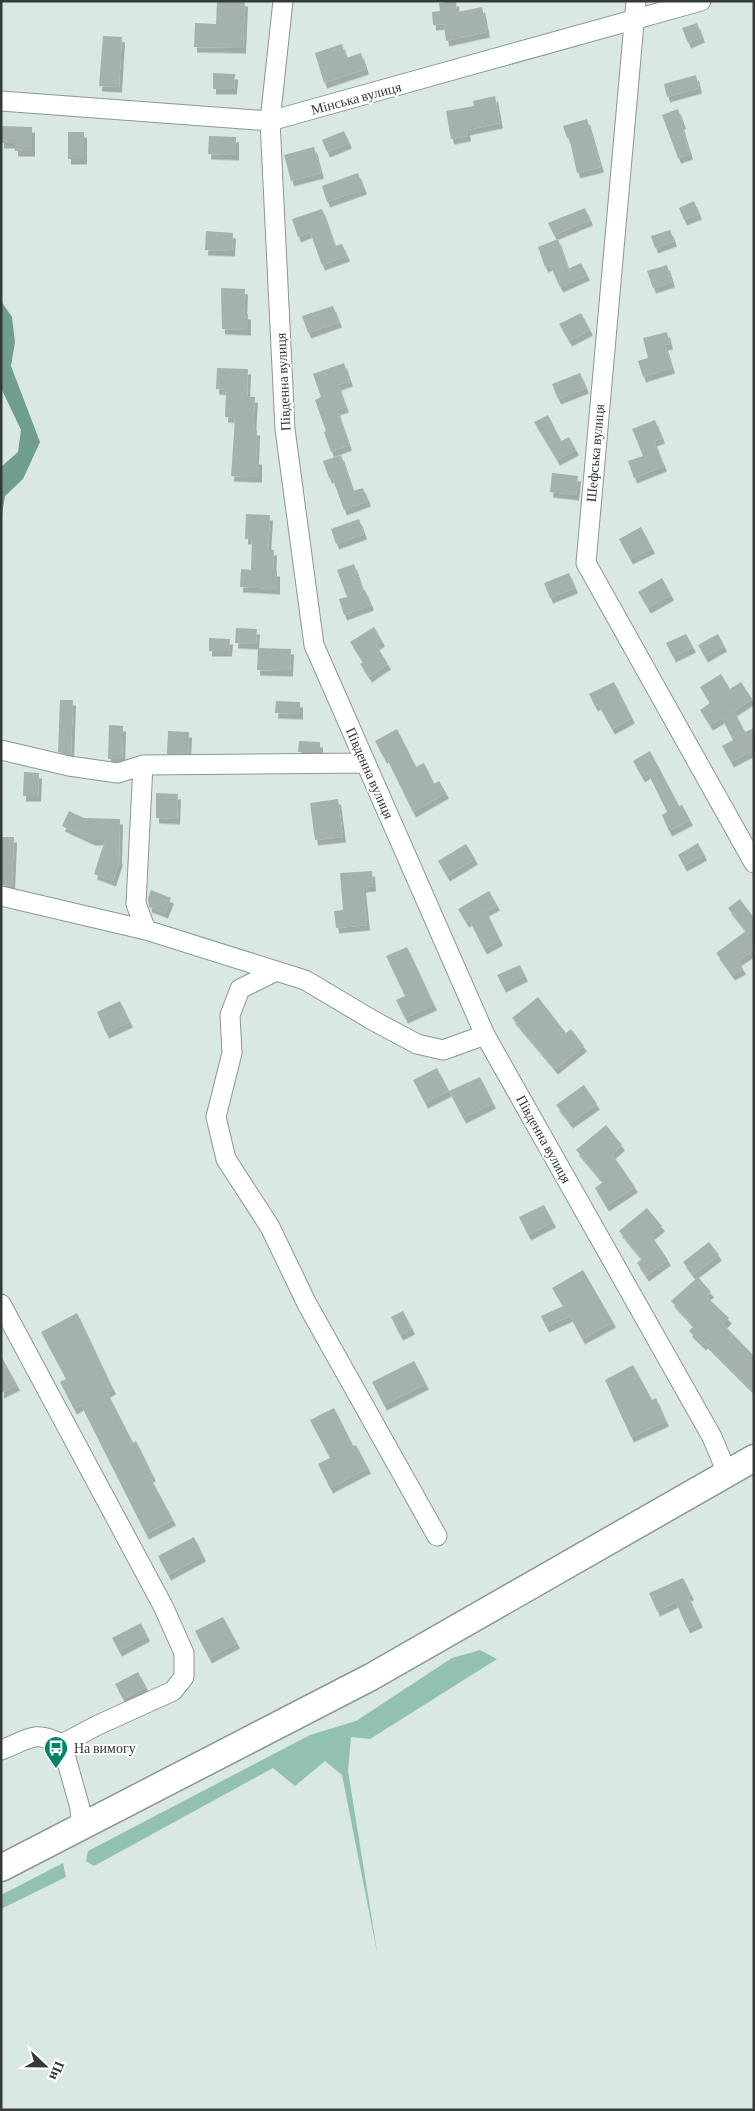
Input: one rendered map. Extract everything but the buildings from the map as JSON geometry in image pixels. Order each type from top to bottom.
[{"type":"street","name":"Південна вулиця","points":[[282,1],[270,121],[285,429],[314,645],[485,1035],[712,1437],[727,1473]]},
{"type":"street","name":"Шефська вулиця","points":[[636,1],[586,563],[754,863]]},
{"type":"street","name":"Мінська вулиця","points":[[1,101],[270,121],[701,1]]},
{"type":"street","points":[[1,750],[69,766],[118,773],[142,765],[366,763]]},
{"type":"street","points":[[142,765],[136,904],[146,930]]},
{"type":"street","points":[[1,896],[146,930],[305,980],[416,1044],[443,1050],[485,1035]]},
{"type":"street","points":[[276,971],[240,989],[230,1015],[232,1053],[216,1117],[226,1159],[270,1227],[307,1304],[437,1536]]},
{"type":"street","points":[[1,1304],[163,1606],[184,1653],[184,1677],[172,1691],[62,1744]]},
{"type":"street","points":[[1,1868],[372,1677],[754,1458]]},
{"type":"street","points":[[1,1750],[31,1736],[46,1736],[62,1744],[80,1808],[81,1827]]},
{"type":"shaded area","points":[[1,301],[12,317],[15,342],[11,366],[40,442],[23,479],[5,496],[1,521],[1,467],[18,452],[21,430],[1,388]]},
{"type":"shaded area","points":[[480,1650],[497,1659],[370,1739],[351,1737],[348,1771],[378,1957],[342,1775],[325,1761],[295,1786],[273,1768],[94,1866],[86,1861],[88,1851],[310,1735],[356,1721],[452,1658]]},
{"type":"shaded area","points":[[63,1863],[66,1877],[1,1909],[1,1895]]},
{"type":"place","name":"На вимогу","points":[[56,1769]]}]
